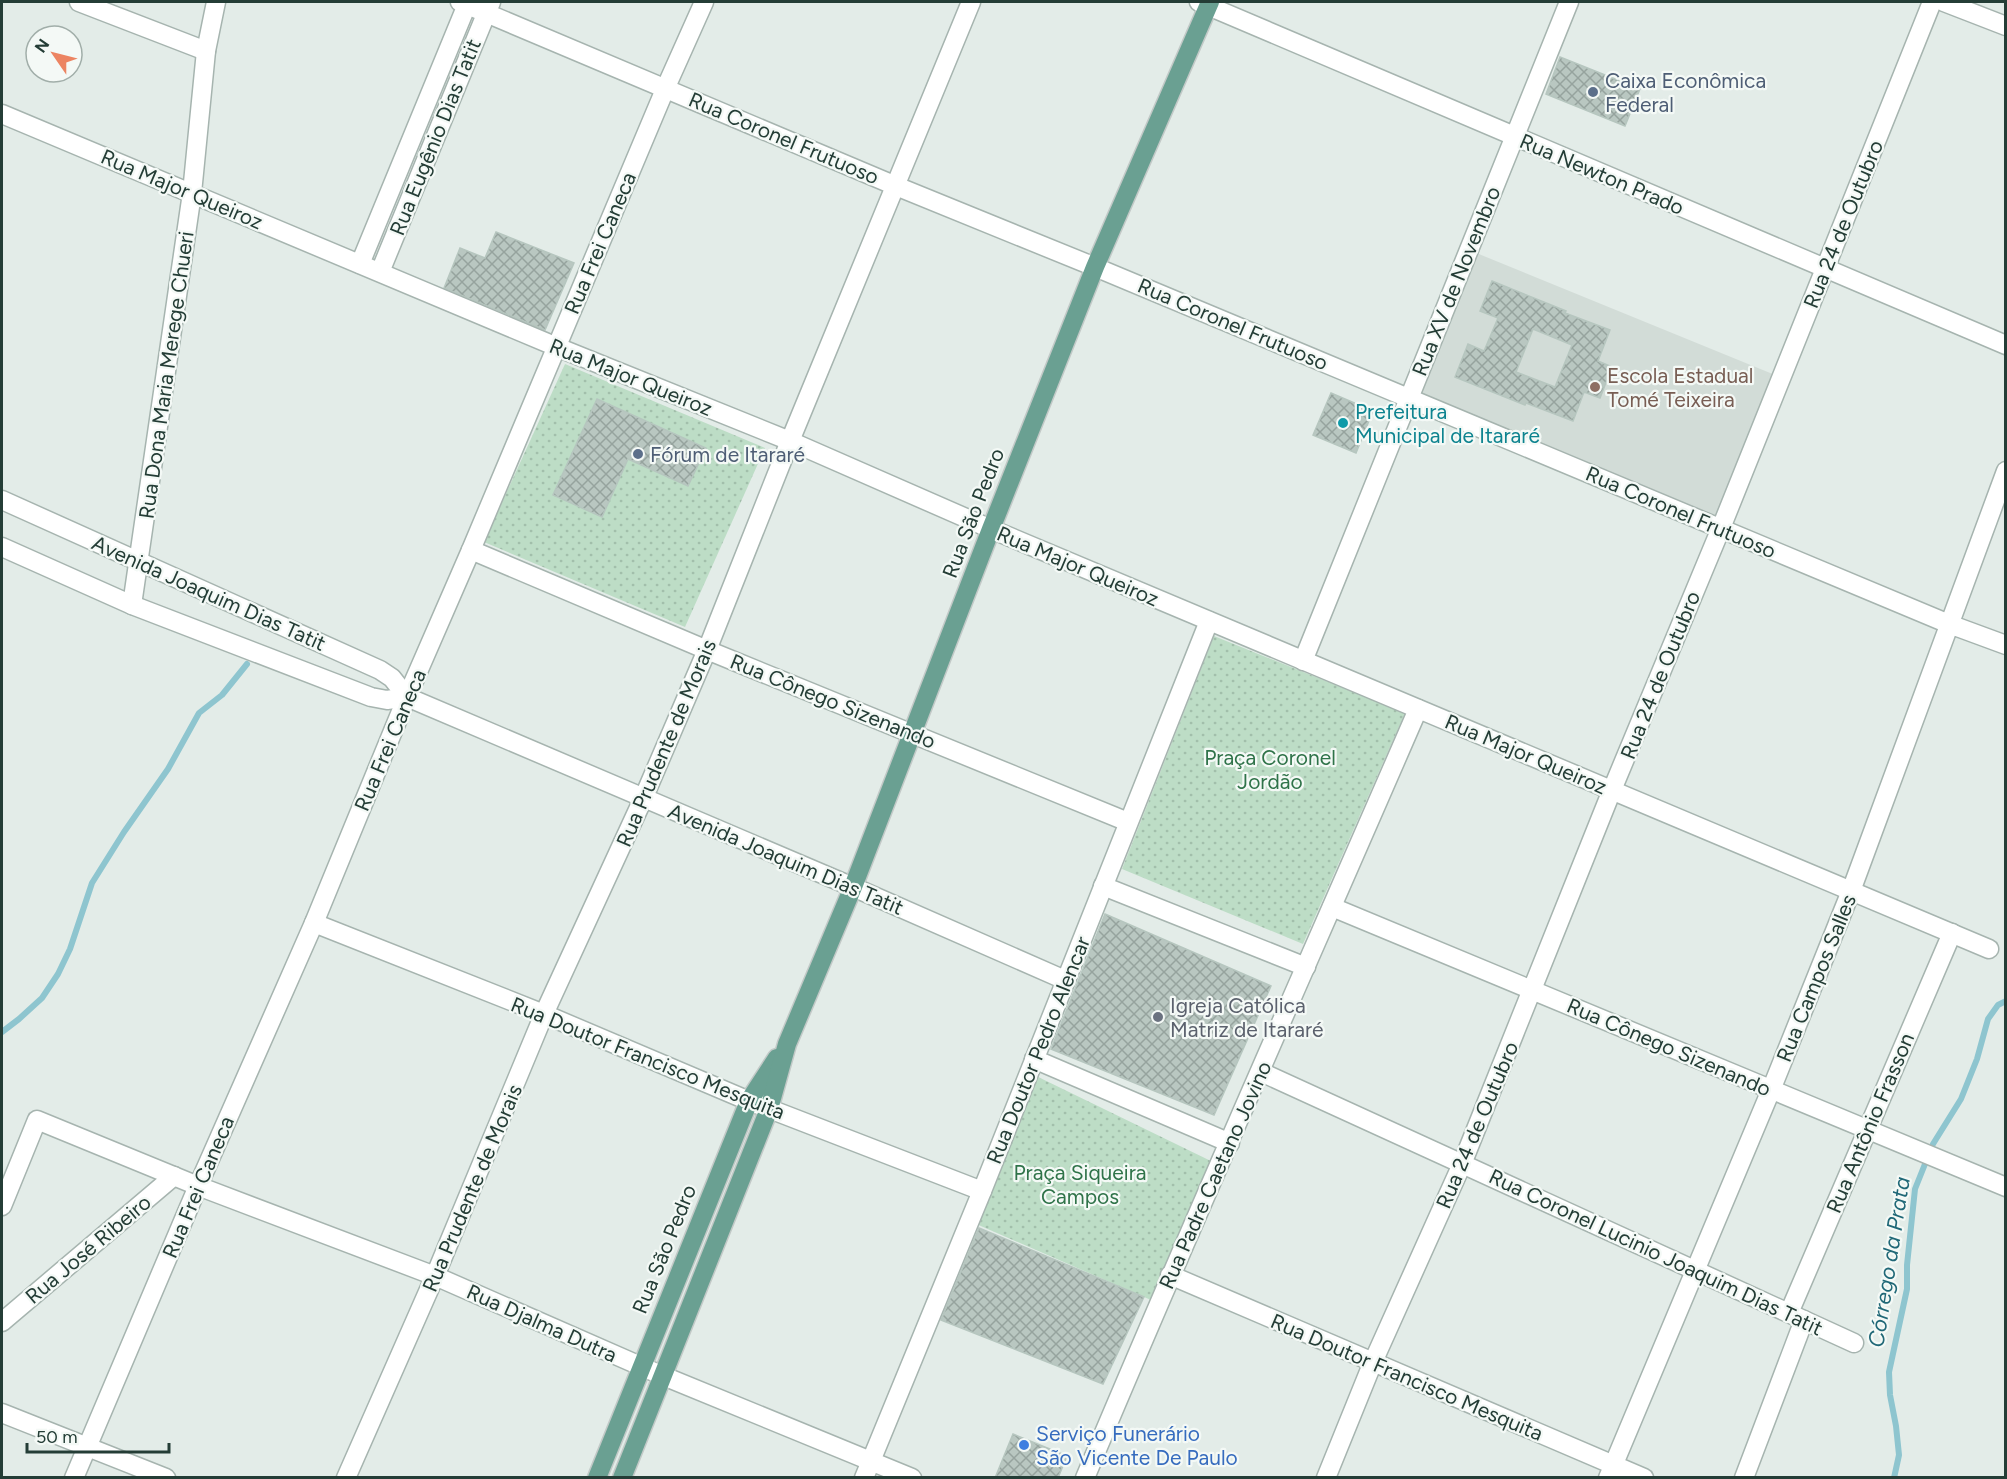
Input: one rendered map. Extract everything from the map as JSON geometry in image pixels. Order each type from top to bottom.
[{"type":"main road","name":"Rua São Pedro","points":[[622,1478],[661,1375],[769,1109],[787,1044],[853,886],[1095,267],[1206,3]]},
{"type":"main road","name":"Rua São Pedro","points":[[597,1478],[749,1101],[787,1044]]},
{"type":"street","points":[[79,2],[206,51]]},
{"type":"street","name":"Rua Dona Maria Merege Chueri","points":[[132,605],[192,194],[206,51],[216,2]]},
{"type":"street","name":"Rua Coronel Frutuoso","points":[[465,2],[489,7],[666,87],[896,186],[1949,624],[2006,645]]},
{"type":"street","name":"Rua Eugênio Dias Tatit","points":[[360,264],[465,2]]},
{"type":"street","name":"Rua Frei Caneca","points":[[74,1478],[198,1186],[314,923],[407,698],[704,2]]},
{"type":"street","name":"Rua Prudente de Morais","points":[[346,1478],[435,1276],[544,1014],[643,799],[707,650],[790,441],[971,2]]},
{"type":"street","name":"Rua XV de Novembro","points":[[1303,661],[1569,2]]},
{"type":"street","name":"Rua 24 de Outubro","points":[[1326,1478],[1373,1362],[1462,1164],[1932,2]]},
{"type":"street","points":[[1944,2],[2006,26]]},
{"type":"street","name":"Rua Newton Prado","points":[[1206,3],[2006,345]]},
{"type":"street","name":"Rua Eugênio Dias Tatit","points":[[380,272],[489,7]]},
{"type":"street","name":"Rua Major Queiroz","points":[[2,114],[557,347],[790,441],[991,529],[1989,949]]},
{"type":"street","name":"Rua Campos Salles","points":[[1610,1471],[1771,1090],[1851,891],[2006,471]]},
{"type":"street","name":"Avenida Joaquim Dias Tatit","points":[[2,500],[380,670],[392,678],[407,698]]},
{"type":"street","name":"Avenida Joaquim Dias Tatit","points":[[2,547],[132,605],[371,698],[387,700],[407,698],[853,886],[1065,980]]},
{"type":"street","name":"Rua Cônego Sizenando","points":[[471,550],[707,650],[1128,822]]},
{"type":"street","name":"Rua Doutor Pedro Alencar","points":[[867,1469],[982,1191],[1209,621]]},
{"type":"street","name":"Rua Padre Caetano Jovino","points":[[1085,1478],[1170,1275],[1230,1143],[1418,709]]},
{"type":"street","points":[[1103,886],[1306,967]]},
{"type":"street","name":"Rua Cônego Sizenando","points":[[1332,907],[2006,1187]]},
{"type":"street","name":"Rua Doutor Francisco Mesquita","points":[[314,923],[544,1014],[749,1101],[982,1191]]},
{"type":"street","name":"Rua Antônio Frasson","points":[[1744,1478],[1796,1317],[1867,1130],[1952,933]]},
{"type":"street","points":[[1034,1059],[1230,1143]]},
{"type":"street","name":"Rua Coronel Lucinio Joaquim Dias Tatit","points":[[1261,1072],[1854,1343]]},
{"type":"street","name":"Rua Djalma Dutra","points":[[2,1206],[37,1120],[198,1186],[435,1276],[641,1366],[867,1469],[912,1478]]},
{"type":"street","name":"Rua José Ribeiro","points":[[2,1322],[174,1176]]},
{"type":"street","name":"Rua Doutor Francisco Mesquita","points":[[1170,1275],[1373,1362],[1610,1471],[1644,1478]]},
{"type":"street","points":[[2,1413],[166,1478]]},
{"type":"shaded area","name":"Escola Estadual Tomé Teixeira","points":[[1469,250],[1780,377],[1721,527],[1410,398]]},
{"type":"green space","points":[[565,364],[765,448],[685,627],[484,542]]},
{"type":"green space","name":"Praça Coronel Jordão","points":[[1214,636],[1405,713],[1303,944],[1122,869]]},
{"type":"green space","name":"Praça Siqueira Campos","points":[[1032,1074],[1215,1163],[1151,1300],[974,1223]]},
{"type":"building","name":"Caixa Econômica Federal","points":[[1560,57],[1640,89],[1625,126],[1546,94]]},
{"type":"building","points":[[496,232],[574,263],[545,330],[444,288],[460,248],[485,258]]},
{"type":"building","points":[[1492,281],[1610,330],[1598,361],[1612,367],[1600,398],[1584,392],[1573,421],[1455,377],[1468,344],[1484,351],[1498,318],[1480,311]],"holes":[[[1533,329],[1572,345],[1555,387],[1516,372]]]},
{"type":"building","name":"Prefeitura Municipal de Itararé","points":[[1331,393],[1373,411],[1356,453],[1313,435]]},
{"type":"building","name":"Fórum de Itararé","points":[[597,399],[706,448],[688,486],[628,459],[602,517],[553,495]]},
{"type":"building","name":"Igreja Católica Matriz de Itararé","points":[[1105,914],[1271,986],[1214,1115],[1051,1049]]},
{"type":"building","points":[[979,1228],[1144,1297],[1103,1384],[941,1320]]},
{"type":"building","name":"Serviço Funerário São Vicente De Paulo","points":[[1013,1434],[1067,1456],[1058,1478],[995,1478]]},
{"type":"waterway","points":[[2,1032],[42,998],[58,974],[70,949],[92,883],[168,769],[199,713],[222,695],[247,664]]},
{"type":"waterway","name":"Córrego da Prata","points":[[1894,1478],[1899,1455],[1889,1372],[1907,1289],[1907,1265],[1915,1189],[1933,1144],[1961,1099],[1977,1059],[1988,1019],[1998,1005],[2006,1001]]},
{"type":"place","name":"Caixa Econômica Federal","points":[[1593,92]]},
{"type":"place","name":"Escola Estadual Tomé Teixeira","points":[[1595,387]]},
{"type":"place","name":"Prefeitura Municipal de Itararé","points":[[1343,423]]},
{"type":"place","name":"Fórum de Itararé","points":[[638,454]]},
{"type":"place","name":"Igreja Católica Matriz de Itararé","points":[[1158,1017]]},
{"type":"place","name":"Serviço Funerário São Vicente De Paulo","points":[[1024,1445]]}]
